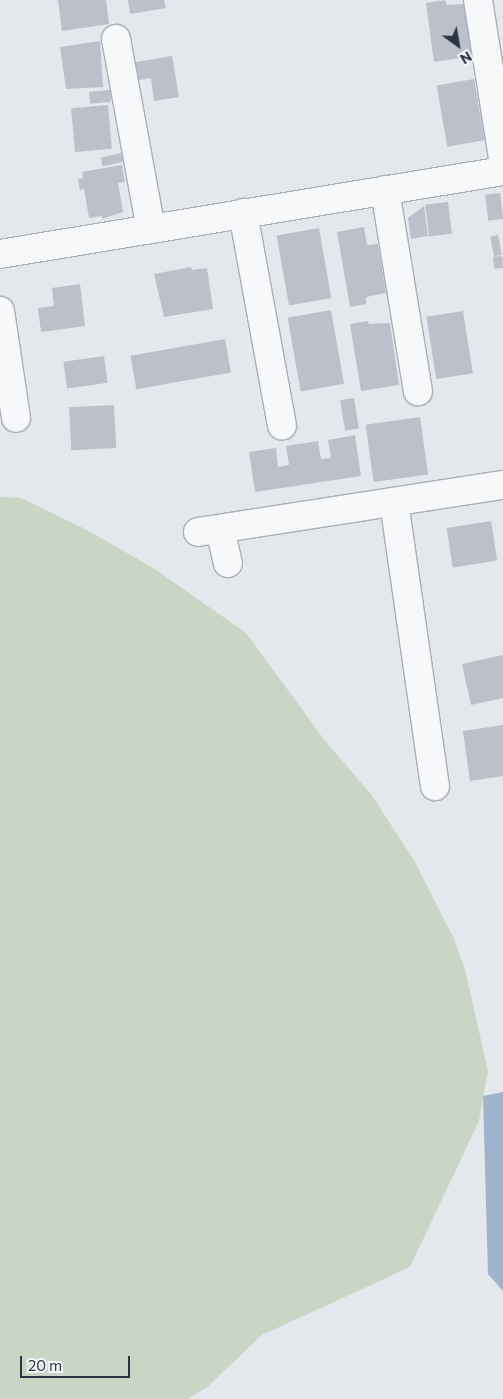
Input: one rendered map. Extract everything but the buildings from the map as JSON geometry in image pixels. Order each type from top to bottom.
[{"type":"street","points":[[478,0],[503,158]]},
{"type":"street","points":[[116,39],[151,229]]},
{"type":"street","points":[[0,254],[503,171]]},
{"type":"street","points":[[385,190],[418,391]]},
{"type":"street","points":[[243,213],[282,425]]},
{"type":"street","points":[[0,311],[16,418]]},
{"type":"street","points":[[228,563],[209,530],[503,485]]},
{"type":"street","points":[[394,502],[435,786]]},
{"type":"green space","points":[[0,497],[21,498],[87,530],[155,569],[246,633],[326,742],[371,794],[415,862],[454,939],[465,970],[488,1071],[479,1121],[410,1267],[262,1335],[207,1387],[188,1399],[0,1399]]},
{"type":"water","points":[[503,1092],[503,1291],[488,1274],[483,1096]]}]
